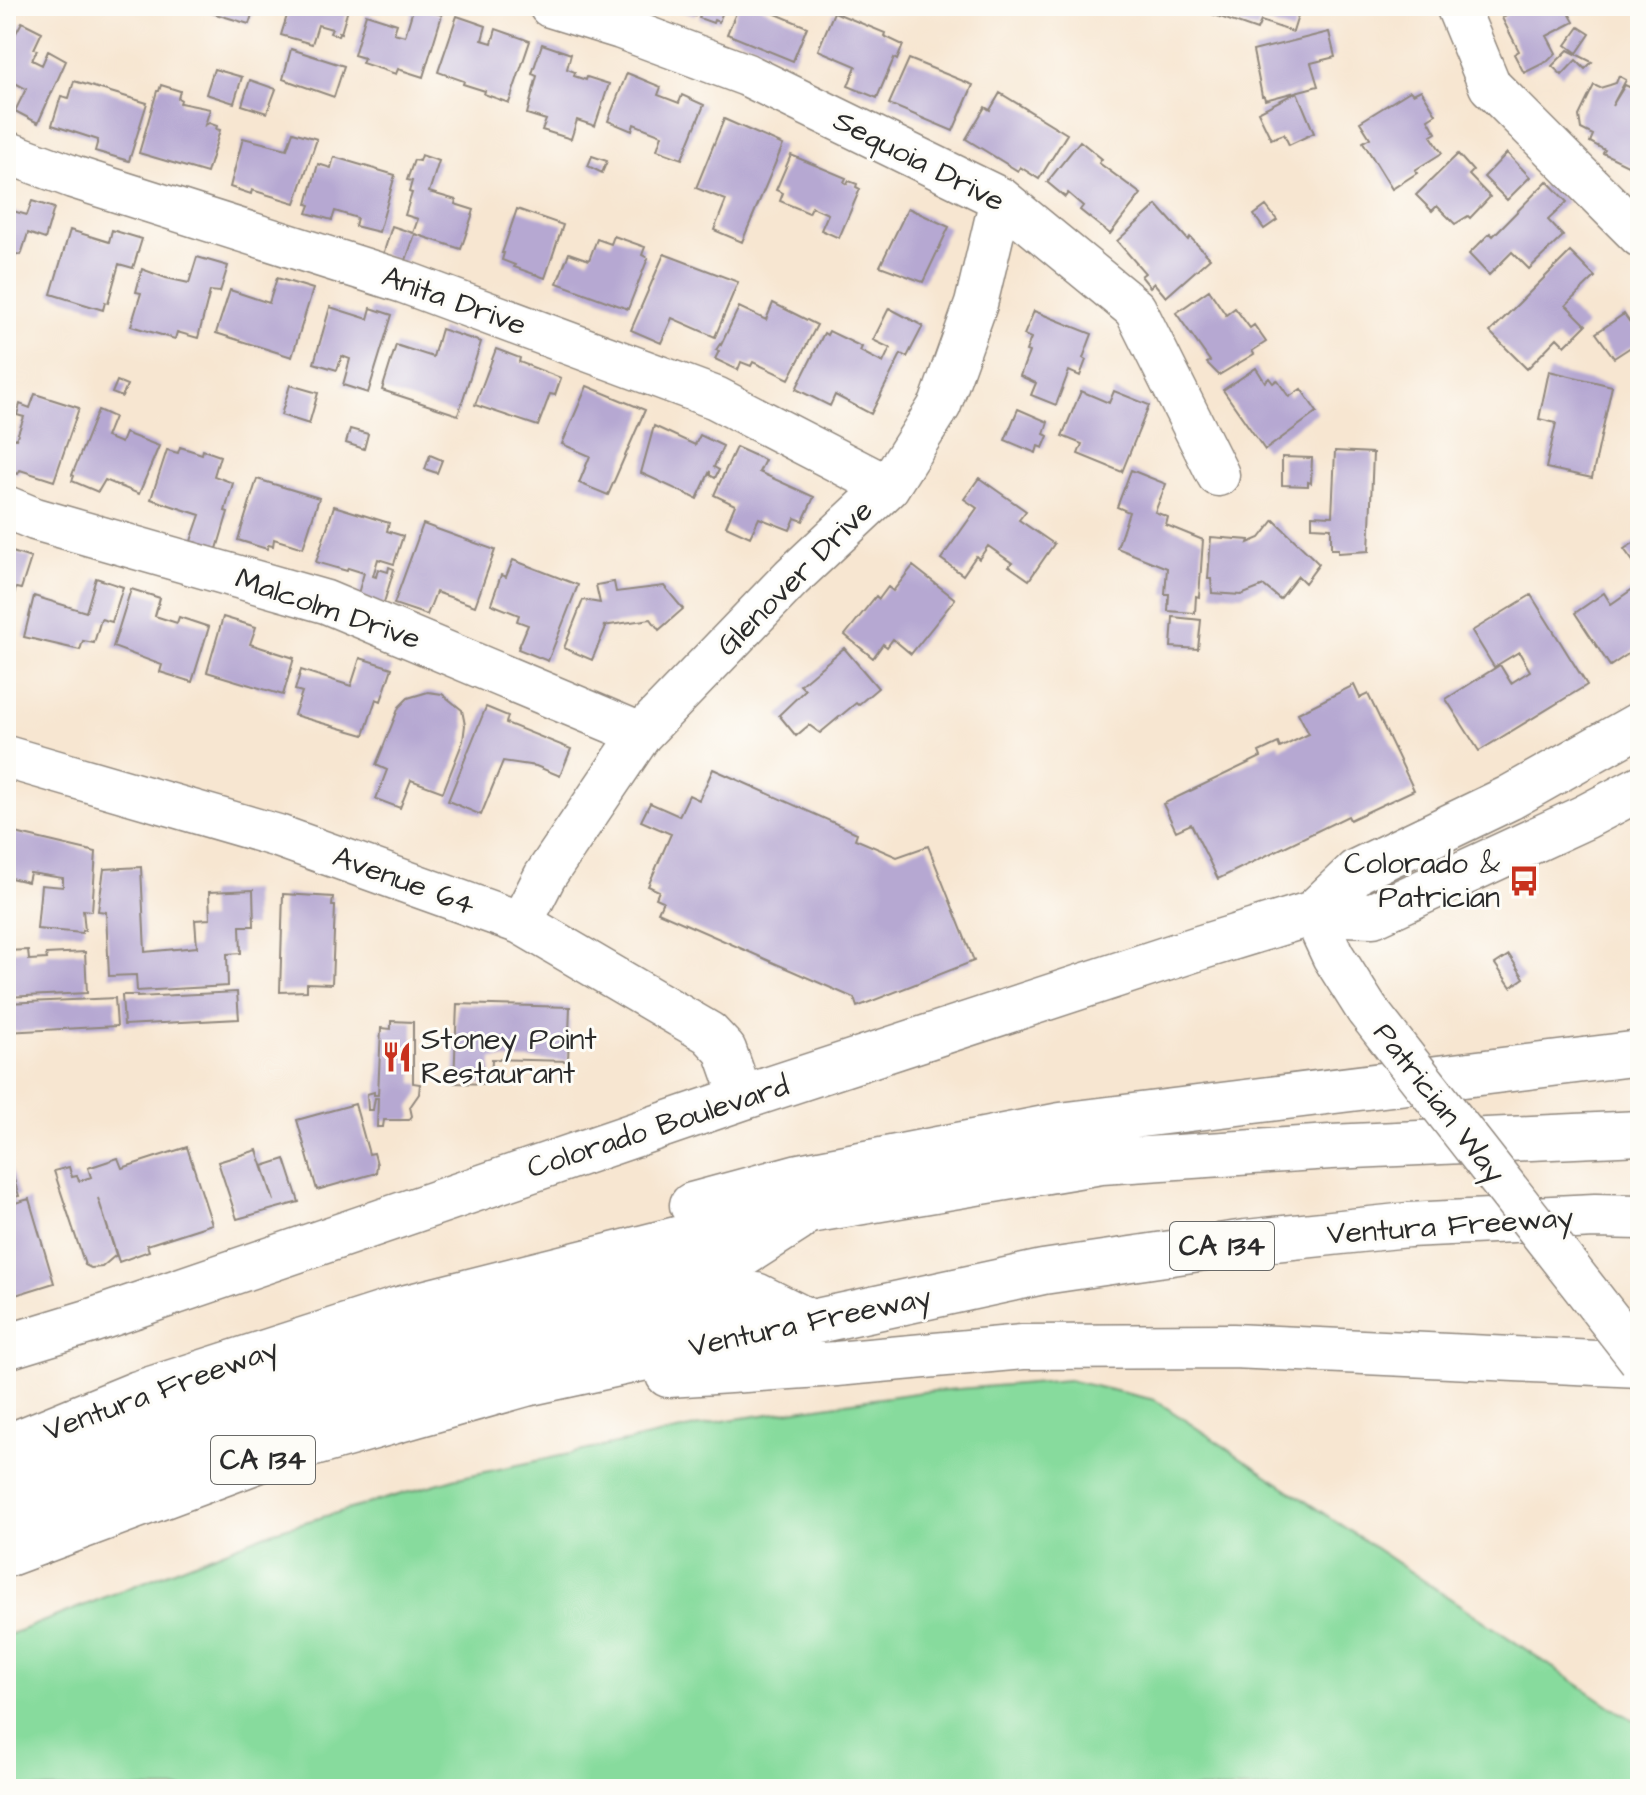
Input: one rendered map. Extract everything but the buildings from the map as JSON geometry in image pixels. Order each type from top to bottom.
[{"type":"main road","name":"Colorado Boulevard","points":[[1313,913],[1357,871],[1509,798],[1640,724]]},
{"type":"main road","name":"Colorado Boulevard","points":[[6,1347],[88,1322],[742,1098],[1313,913],[1373,915],[1585,817],[1640,788]]},
{"type":"main road","points":[[399,1309],[519,1250],[799,1176],[1060,1125],[1640,1053]]},
{"type":"main road","name":"Ventura Freeway","points":[[6,1447],[138,1393],[399,1309],[744,1222],[1101,1162],[1331,1147],[1640,1133]]},
{"type":"main road","points":[[6,1480],[250,1390],[388,1346],[505,1312],[738,1258],[812,1209]]},
{"type":"main road","name":"Ventura Freeway","points":[[6,1555],[268,1457],[526,1384],[1043,1272],[1246,1242],[1408,1225],[1595,1216],[1640,1217]]},
{"type":"main road","points":[[6,1518],[212,1442],[500,1354],[756,1295],[810,1322]]},
{"type":"main road","points":[[526,1384],[836,1364],[1023,1347],[1233,1346],[1640,1365]]},
{"type":"street","name":"Sequoia Drive","points":[[550,6],[621,28],[747,75],[1001,199],[1135,309],[1218,475]]},
{"type":"street","points":[[1457,6],[1490,86],[1640,236]]},
{"type":"street","name":"Anita Drive","points":[[6,152],[73,177],[404,282],[716,398],[888,487]]},
{"type":"street","name":"Glenover Drive","points":[[521,923],[545,876],[641,734],[792,577],[888,487],[940,405],[976,304],[1001,199]]},
{"type":"street","name":"Malcolm Drive","points":[[6,507],[35,519],[326,602],[641,734]]},
{"type":"street","name":"Avenue 64","points":[[6,757],[278,836],[521,923],[709,1033],[725,1050],[742,1098]]},
{"type":"street","name":"Patrician Way","points":[[1313,913],[1333,956],[1367,1010],[1640,1359]]},
{"type":"green space","points":[[1068,1380],[1155,1400],[1619,1712],[1640,1723],[1640,1789],[6,1789],[6,1636],[274,1531],[457,1478],[728,1420],[922,1392]]},
{"type":"place","name":"Colorado & Patrician","points":[[1524,881]]},
{"type":"place","name":"Stoney Point Restaurant","points":[[397,1057]]}]
